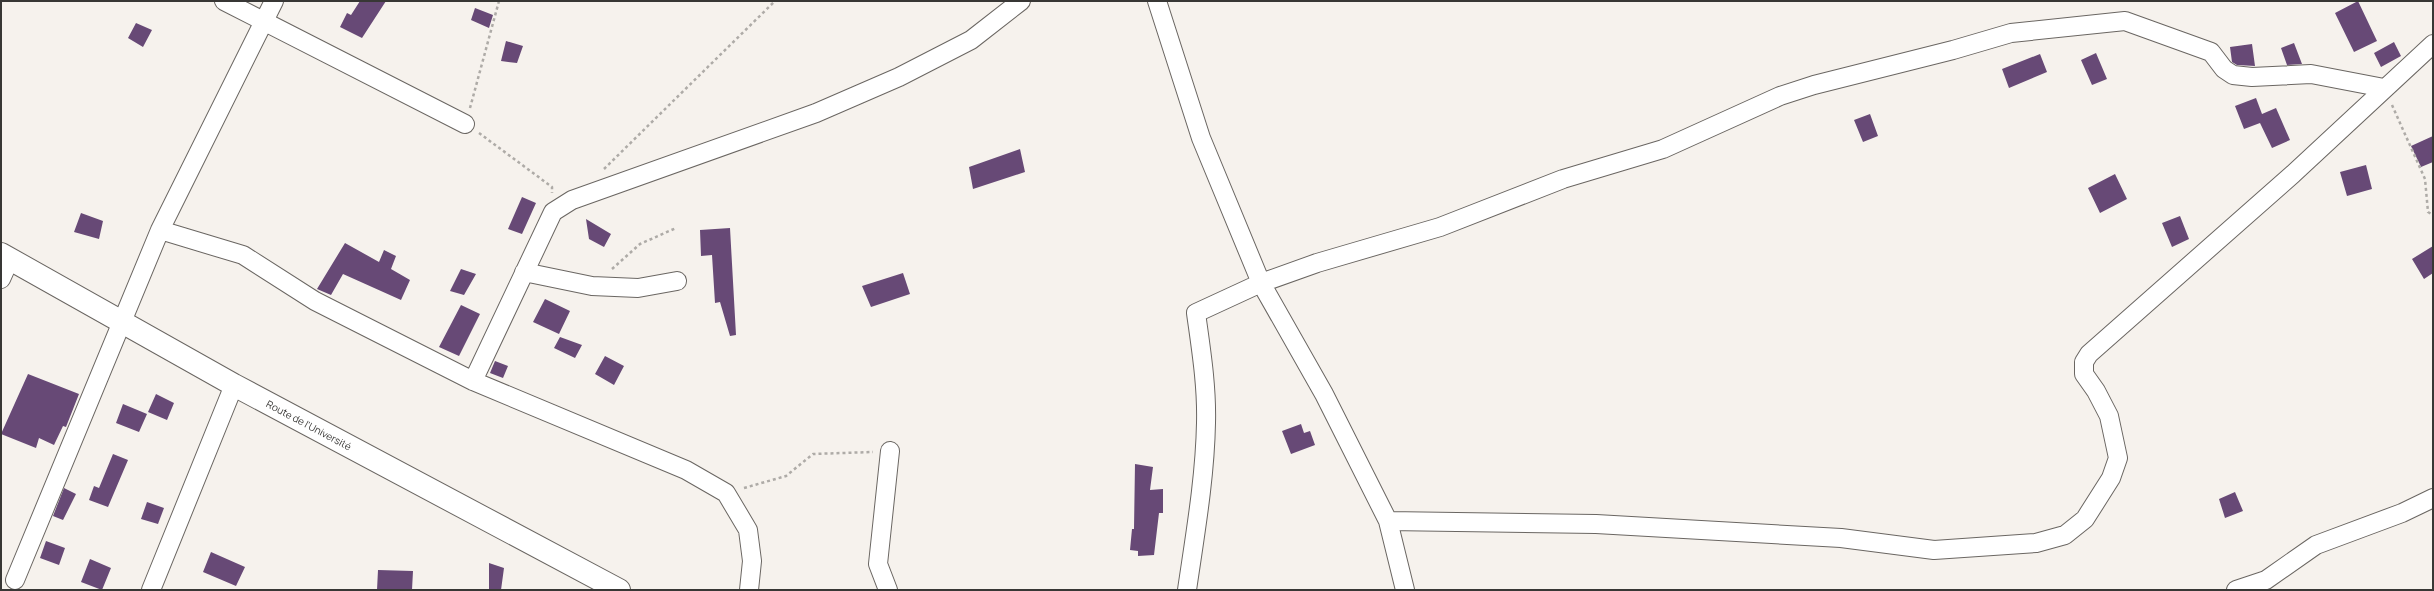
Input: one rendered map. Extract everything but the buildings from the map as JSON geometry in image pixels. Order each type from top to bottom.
[{"type":"street","points":[[224,1],[465,124]]},
{"type":"street","points":[[15,580],[160,230],[274,1]]},
{"type":"street","points":[[473,381],[553,212],[572,200],[816,113],[899,77],[971,40],[1021,1]]},
{"type":"street","points":[[1157,1],[1201,138],[1261,283],[1324,394],[1388,521],[1405,590]]},
{"type":"street","points":[[1187,590],[1196,530],[1206,422],[1196,313],[1261,283],[1317,263],[1440,227],[1563,179],[1663,149],[1780,96],[1814,85],[1953,50],[2011,33],[2125,21],[2211,52],[2224,69],[2233,75],[2252,77],[2311,74],[2384,88]]},
{"type":"street","points":[[1388,521],[1596,524],[1841,538],[1934,550],[2036,542],[2065,535],[2085,519],[2111,478],[2118,458],[2109,416],[2096,391],[2084,374],[2084,362],[2089,354],[2293,174],[2433,44]]},
{"type":"street","points":[[160,230],[243,255],[315,301],[473,381],[686,470],[726,493],[748,530],[752,561],[749,590]]},
{"type":"street","points":[[1,279],[5,257]]},
{"type":"street","name":"Route de l'Université","points":[[5,257],[234,385],[606,587]]},
{"type":"street","points":[[524,272],[592,286],[638,288],[676,281]]},
{"type":"street","points":[[151,590],[234,385]]},
{"type":"street","points":[[888,590],[878,564],[890,451]]},
{"type":"street","points":[[2236,590],[2266,580],[2316,545],[2402,513],[2433,498]]},
{"type":"path","points":[[499,1],[465,124],[503,149],[552,187],[553,212]]},
{"type":"path","points":[[600,173],[775,1]]},
{"type":"path","points":[[2384,88],[2425,179],[2428,212],[2433,215]]},
{"type":"path","points":[[592,286],[640,244],[676,228]]},
{"type":"path","points":[[726,493],[786,476],[813,454],[890,451]]}]
